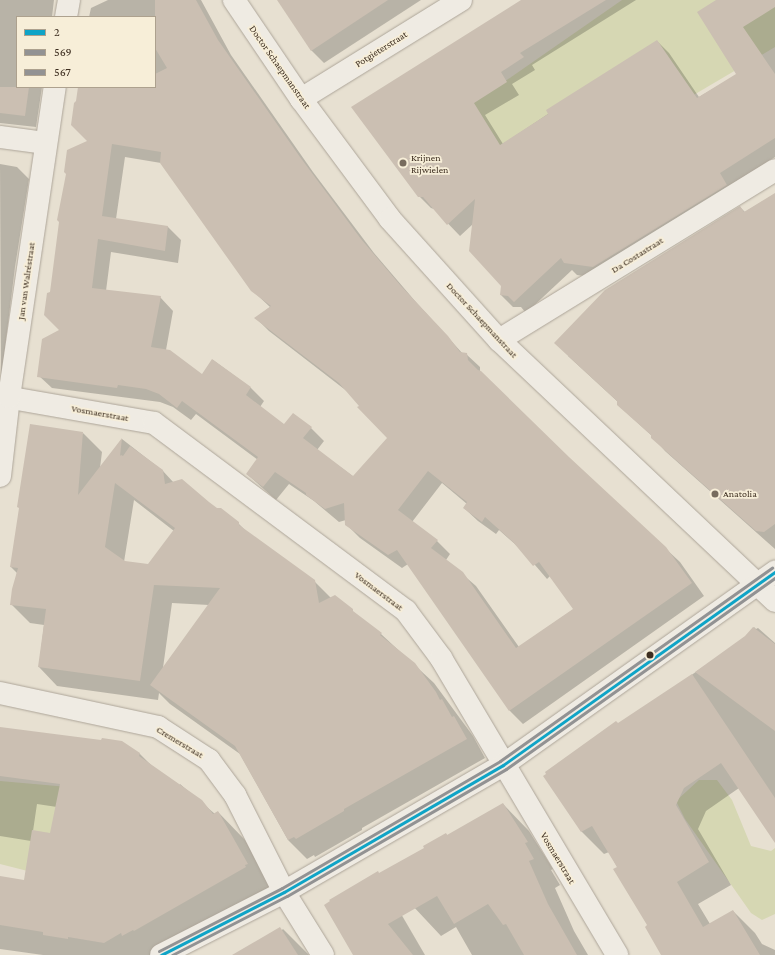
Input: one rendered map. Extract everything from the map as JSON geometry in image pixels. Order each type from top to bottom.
[{"type":"street","points":[[66,16],[69,0]]},
{"type":"street","name":"Doctor Schaepmanstraat","points":[[234,0],[301,99],[390,219],[499,340],[775,601]]},
{"type":"street","name":"Potgieterstraat","points":[[301,99],[461,0]]},
{"type":"street","name":"Jan van Walréstraat","points":[[0,476],[5,397],[55,88]]},
{"type":"street","points":[[0,137],[45,143]]},
{"type":"street","name":"Da Costastraat","points":[[499,340],[775,170]]},
{"type":"street","name":"Vosmaerstraat","points":[[5,397],[154,423],[406,611],[441,658],[617,955]]},
{"type":"street","points":[[161,955],[284,892],[503,764],[775,572]]},
{"type":"street","name":"Cremerstraat","points":[[0,693],[158,727],[209,760],[235,795],[284,892],[323,955]]},
{"type":"green space","points":[[622,0],[771,0],[775,6],[775,47],[524,195],[465,109]]},
{"type":"green space","points":[[699,780],[717,780],[732,800],[751,846],[771,851],[775,848],[775,914],[762,920],[751,913],[685,819],[676,801]]},
{"type":"green space","points":[[0,781],[102,790],[87,886],[0,864]]},
{"type":"building","points":[[155,0],[196,0],[218,40],[300,157],[361,239],[401,286],[448,336],[460,352],[467,353],[468,360],[478,370],[481,371],[569,457],[666,547],[692,583],[509,711],[397,550],[388,555],[345,525],[344,503],[325,509],[306,495],[306,493],[275,472],[263,487],[246,474],[258,457],[182,401],[177,408],[159,394],[146,389],[118,385],[117,388],[37,377],[42,339],[59,330],[44,315],[47,293],[50,292],[59,222],[57,220],[66,174],[64,172],[67,150],[87,141],[71,125],[78,88],[156,88],[156,74],[167,68],[156,50]],"holes":[[[112,144],[161,152],[160,163],[251,291],[271,306],[254,318],[339,383],[359,406],[357,407],[387,438],[353,476],[303,438],[312,427],[293,413],[284,424],[246,395],[251,387],[212,359],[202,374],[170,350],[151,347],[161,296],[92,288],[98,239],[165,251],[168,226],[102,216]],[[428,471],[467,502],[463,508],[482,522],[485,517],[513,542],[533,566],[539,562],[573,609],[516,648],[463,572],[431,548],[438,540],[398,510]]]},
{"type":"building","points":[[277,0],[388,0],[311,51]]},
{"type":"building","points":[[521,0],[606,0],[520,53],[524,57],[501,72],[507,82],[474,103],[500,145],[548,114],[546,110],[657,40],[697,98],[736,74],[697,12],[716,0],[775,0],[775,7],[743,27],[775,74],[775,138],[720,173],[727,185],[593,267],[564,263],[561,258],[514,302],[508,296],[500,295],[501,286],[469,251],[475,199],[447,225],[423,197],[418,197],[351,107]]},
{"type":"building","points":[[0,87],[29,88],[25,116],[0,113]]},
{"type":"building","points":[[775,193],[775,524],[764,532],[756,531],[651,438],[651,435],[617,405],[617,401],[554,343],[605,290],[740,206],[744,212]]},
{"type":"building","points":[[30,424],[83,432],[78,495],[122,438],[120,456],[123,456],[130,446],[163,470],[165,484],[182,479],[209,502],[217,508],[221,508],[239,522],[239,525],[315,580],[319,603],[335,595],[382,633],[380,635],[415,663],[440,700],[442,699],[452,717],[454,716],[467,739],[344,809],[344,811],[296,839],[294,837],[288,840],[235,746],[150,685],[220,588],[154,585],[140,681],[38,667],[46,609],[10,605],[12,589],[18,568],[10,567],[19,508],[17,507]],"holes":[[[115,483],[175,528],[148,564],[125,561],[105,547]]]},
{"type":"building","points":[[753,627],[775,644],[775,731],[695,672],[745,636]]},
{"type":"building","points":[[692,674],[775,798],[775,843],[721,763],[684,788],[676,805],[709,862],[677,882],[703,927],[733,910],[760,955],[661,955],[645,927],[647,925],[613,869],[617,867],[592,826],[581,832],[543,776],[546,774],[545,772],[616,721],[618,723]]},
{"type":"building","points":[[0,727],[101,740],[102,738],[122,741],[140,753],[139,756],[202,800],[213,814],[218,811],[248,864],[245,865],[246,867],[134,931],[133,930],[122,936],[121,933],[104,943],[68,937],[68,939],[43,935],[43,932],[0,925],[0,876],[24,880],[32,830],[50,833],[60,784],[0,776]]},
{"type":"building","points":[[503,803],[528,842],[525,843],[534,859],[529,861],[548,904],[577,955],[524,955],[506,924],[503,925],[488,904],[454,924],[437,896],[388,924],[413,955],[353,955],[324,905],[330,901],[329,900],[378,871],[379,873],[424,848],[423,846],[446,833],[447,835]]},
{"type":"building","points":[[280,927],[298,955],[232,955]]},
{"type":"transit line","name":"567","points":[[159,951],[282,888],[500,761],[772,568]]},
{"type":"transit line","name":"2","points":[[161,955],[284,892],[503,765],[775,572]]},
{"type":"transit line","name":"569","points":[[172,955],[287,896],[506,769],[775,578]]},
{"type":"place","name":"Krijnen Rijwielen","points":[[403,163]]},
{"type":"place","name":"Anatolia","points":[[715,494]]}]
